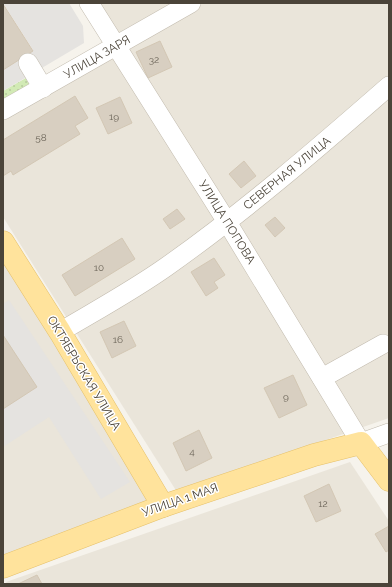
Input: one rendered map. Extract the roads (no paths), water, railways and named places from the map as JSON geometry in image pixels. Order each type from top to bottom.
[{"type":"main road","name":"ОКТЯБРЬСКАЯ УЛИЦА","points":[[3,242],[60,332],[163,506]]},
{"type":"main road","name":"УЛИЦА 1 МАЯ","points":[[3,567],[163,506],[314,455],[361,443]]},
{"type":"main road","points":[[361,443],[389,480]]},
{"type":"street","name":"УЛИЦА ПОПОВА","points":[[90,3],[227,222],[361,443]]},
{"type":"street","name":"УЛИЦА ЗАРЯ","points":[[3,110],[191,3]]},
{"type":"street","points":[[28,63],[43,88]]},
{"type":"street","name":"СЕВЕРНАЯ УЛИЦА","points":[[60,332],[164,268],[227,222],[322,145],[389,86]]},
{"type":"street","points":[[322,378],[383,344]]},
{"type":"street","points":[[361,443],[389,433]]}]
